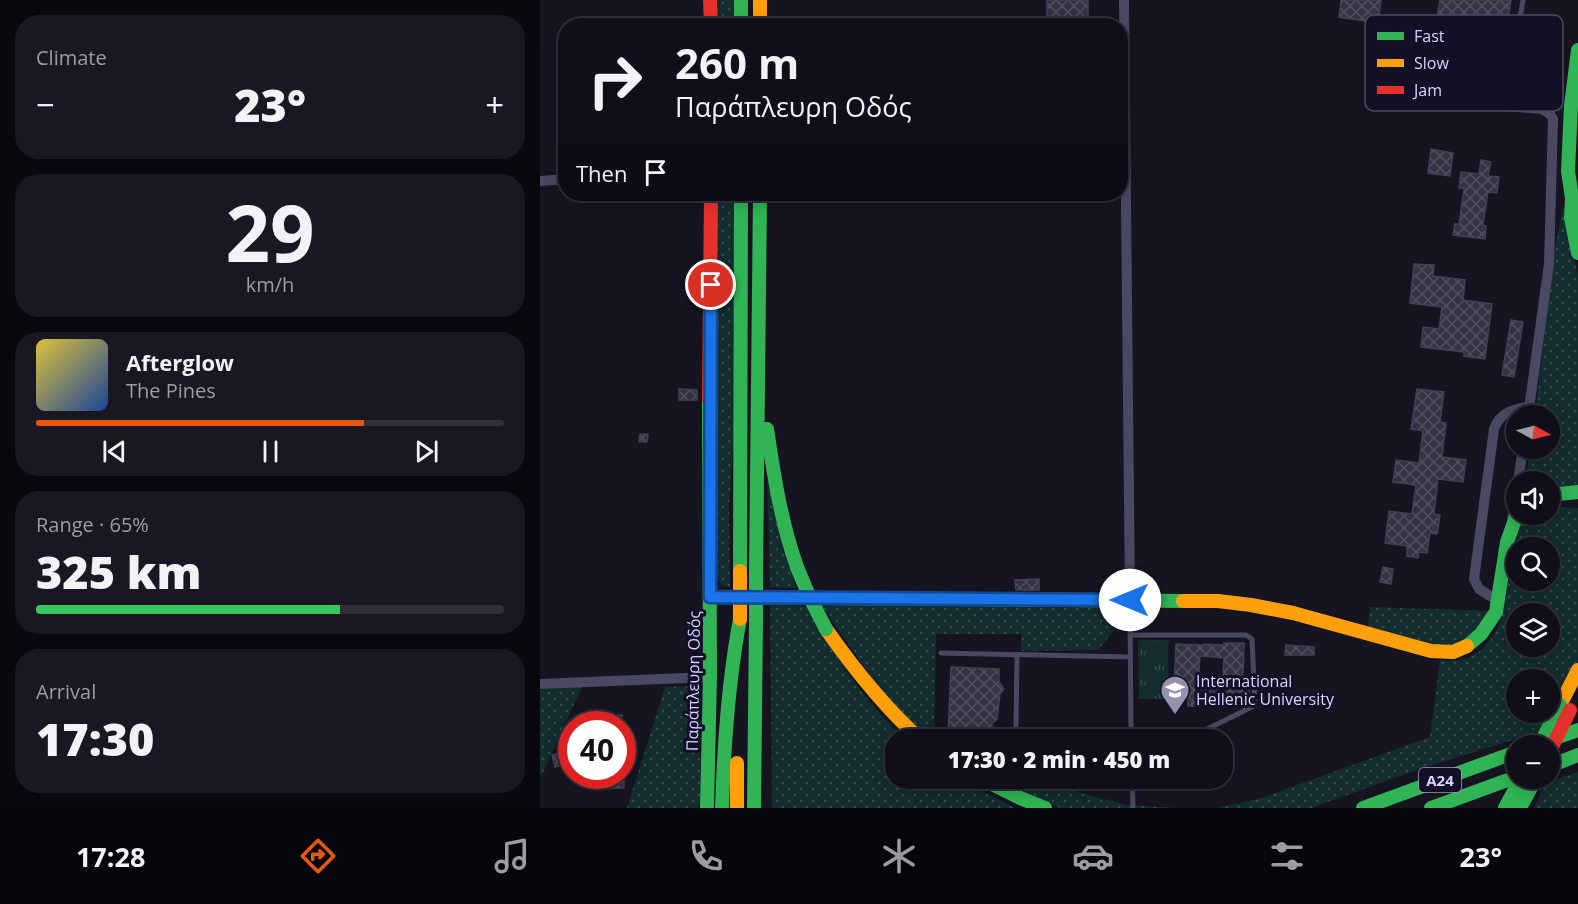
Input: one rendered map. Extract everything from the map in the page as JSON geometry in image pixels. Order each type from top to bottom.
[{"type":"main road","points":[[710,0],[711,18]]},
{"type":"main road","points":[[741,0],[741,18]]},
{"type":"main road","points":[[760,0],[760,18]]},
{"type":"main road","points":[[1578,50],[1568,171],[1578,212]]},
{"type":"main road","points":[[1575,198],[1571,218],[1578,253]]},
{"type":"main road","name":"Παράπλευρη Οδός","points":[[707,808],[710,677],[711,201]]},
{"type":"main road","points":[[736,808],[740,619],[741,201]]},
{"type":"main road","points":[[754,808],[759,201]]},
{"type":"main road","points":[[759,364],[778,499],[788,541],[809,597],[849,664],[908,729]]},
{"type":"main road","points":[[1560,494],[1578,492]]},
{"type":"main road","points":[[1560,502],[1578,503]]},
{"type":"main road","points":[[710,597],[1218,601],[1251,604],[1293,613],[1423,650],[1442,653],[1458,651],[1473,643],[1485,630],[1496,612],[1507,542],[1512,525]]},
{"type":"main road","points":[[723,808],[725,735],[730,679],[740,619]]},
{"type":"main road","points":[[1556,735],[1578,670]]},
{"type":"main road","points":[[1544,735],[1565,708],[1578,696]]},
{"type":"main road","points":[[1560,737],[1578,730]]},
{"type":"main road","name":"Α24","points":[[1363,808],[1506,756]]},
{"type":"main road","points":[[1560,762],[1575,757]]},
{"type":"main road","name":"Α24","points":[[1431,808],[1506,782]]},
{"type":"main road","points":[[1002,789],[1045,808]]},
{"type":"main road","points":[[1514,806],[1517,789]]},
{"type":"main road","points":[[1514,806],[1527,789]]},
{"type":"street","points":[[1123,18],[1124,0]]},
{"type":"street","points":[[1529,405],[1549,264],[1554,125],[1550,114],[1545,111]]},
{"type":"street","points":[[540,181],[558,180]]},
{"type":"street","points":[[1124,201],[1130,600]]},
{"type":"street","points":[[1498,601],[1479,589],[1474,579],[1494,429],[1496,423],[1506,413]]},
{"type":"street","points":[[540,684],[710,677]]},
{"type":"lane","points":[[1521,15],[1523,0]]},
{"type":"lane","points":[[1130,600],[1131,729]]},
{"type":"lane","points":[[1130,635],[1246,635],[1251,637],[1255,704],[1207,729]]},
{"type":"lane","points":[[941,653],[1130,657]]},
{"type":"lane","points":[[1016,726],[1017,655]]},
{"type":"lane","points":[[1132,789],[1133,806]]},
{"type":"green space","points":[[717,0],[734,0],[734,18],[718,18]]},
{"type":"green space","points":[[717,201],[735,201],[736,409],[729,504],[730,587],[724,587],[714,577]]},
{"type":"green space","points":[[1563,207],[1578,275],[1578,488],[1560,490],[1560,471],[1527,471],[1528,459],[1560,459],[1560,405],[1536,405],[1554,254]]},
{"type":"green space","points":[[767,476],[796,588],[770,587]]},
{"type":"green space","points":[[1560,507],[1578,508],[1578,664],[1560,697],[1560,669],[1506,669],[1506,723],[1545,723],[1541,731],[1528,735],[1506,735],[1506,742],[1417,770],[1311,808],[1217,808],[1258,799],[1430,737],[1440,660],[1468,658],[1481,650],[1499,624],[1507,591],[1560,591],[1560,537],[1517,537],[1521,525],[1560,525]]},
{"type":"green space","points":[[818,601],[1112,604],[1126,615],[1098,650],[1021,651],[1021,634],[936,634],[934,729],[919,729],[889,702]]},
{"type":"green space","points":[[770,605],[806,606],[864,694],[896,729],[885,729],[885,789],[978,789],[1015,808],[772,808]]},
{"type":"green space","points":[[1370,607],[1491,611],[1471,635],[1445,647],[1427,645],[1368,626]]},
{"type":"green space","points":[[1138,640],[1168,640],[1169,699],[1139,699]]},
{"type":"green space","points":[[697,686],[701,688],[700,801],[697,808],[627,808],[633,789],[636,789],[636,779],[665,687]]},
{"type":"green space","points":[[582,687],[571,711],[558,711],[558,740],[540,779],[540,689]]},
{"type":"green space","points":[[1578,772],[1578,808],[1534,808],[1543,789],[1560,789],[1560,778]]},
{"type":"green space","points":[[1013,789],[1068,789],[1126,805],[1176,808],[1061,808]]},
{"type":"building","points":[[1047,0],[1088,0],[1088,18],[1047,17]]},
{"type":"building","points":[[1341,0],[1381,0],[1379,15],[1365,15],[1365,21],[1339,17]]},
{"type":"building","points":[[1440,0],[1511,0],[1509,15],[1437,15]]},
{"type":"building","points":[[1431,149],[1453,153],[1450,176],[1428,173]]},
{"type":"building","points":[[1481,160],[1491,162],[1488,176],[1499,177],[1497,193],[1488,192],[1483,225],[1486,226],[1485,239],[1453,235],[1455,224],[1459,224],[1464,188],[1459,188],[1461,172],[1479,174]]},
{"type":"building","points":[[1414,264],[1434,265],[1433,276],[1465,280],[1463,300],[1492,304],[1485,359],[1464,356],[1464,352],[1421,347],[1423,327],[1439,329],[1442,307],[1410,303]]},
{"type":"building","points":[[1511,320],[1523,322],[1514,377],[1502,375]]},
{"type":"building","points":[[679,389],[697,390],[697,400],[679,400]]},
{"type":"building","points":[[1417,389],[1444,392],[1440,422],[1446,423],[1442,457],[1466,460],[1463,482],[1438,479],[1434,514],[1440,515],[1437,534],[1430,533],[1427,553],[1419,552],[1418,558],[1407,556],[1407,546],[1385,543],[1389,511],[1412,514],[1416,485],[1393,482],[1396,460],[1419,463],[1423,431],[1411,429]]},
{"type":"building","points":[[640,434],[648,434],[647,442],[639,442]]},
{"type":"building","points":[[1383,567],[1393,569],[1391,584],[1380,582]]},
{"type":"building","points":[[1039,579],[1039,590],[1016,590],[1015,580]]},
{"type":"building","points":[[1224,643],[1244,643],[1243,680],[1245,680],[1244,688],[1249,688],[1250,702],[1228,702],[1228,707],[1188,706],[1188,685],[1174,685],[1176,644],[1224,645]],"holes":[[[1200,656],[1224,658],[1222,688],[1198,687]]]},
{"type":"building","points":[[1286,645],[1314,647],[1314,655],[1285,655]]},
{"type":"building","points":[[951,667],[999,669],[999,682],[1004,689],[1000,694],[997,719],[992,724],[992,729],[948,729]]},
{"type":"building","points":[[558,754],[558,766],[555,767],[552,755]]},
{"type":"traffic: fast","points":[[741,0],[741,18]]},
{"type":"traffic: fast","points":[[1578,50],[1571,106],[1568,171],[1572,198],[1571,218],[1578,253]]},
{"type":"traffic: fast","points":[[740,571],[741,201]]},
{"type":"traffic: fast","points":[[756,575],[760,201]]},
{"type":"traffic: fast","points":[[707,808],[710,677],[709,400]]},
{"type":"traffic: fast","points":[[767,429],[782,516],[797,567]]},
{"type":"traffic: fast","points":[[1560,494],[1578,492]]},
{"type":"traffic: fast","points":[[1467,646],[1481,634],[1496,612],[1507,542],[1513,525]]},
{"type":"traffic: fast","points":[[797,567],[826,629]]},
{"type":"traffic: fast","points":[[756,575],[756,620]]},
{"type":"traffic: fast","points":[[710,597],[1183,601]]},
{"type":"traffic: fast","points":[[722,808],[727,713],[740,619]]},
{"type":"traffic: fast","points":[[754,808],[756,620]]},
{"type":"traffic: fast","points":[[1545,735],[1551,723]]},
{"type":"traffic: fast","points":[[1560,736],[1578,730]]},
{"type":"traffic: fast","points":[[1560,762],[1578,755]]},
{"type":"traffic: fast","points":[[1363,808],[1506,756]]},
{"type":"traffic: fast","points":[[1431,808],[1506,781]]},
{"type":"traffic: fast","points":[[1002,789],[1045,808]]},
{"type":"traffic: fast","points":[[1505,808],[1515,789]]},
{"type":"traffic: fast","points":[[1520,808],[1530,789]]},
{"type":"traffic: slow","points":[[760,0],[760,18]]},
{"type":"traffic: slow","points":[[740,571],[740,619]]},
{"type":"traffic: slow","points":[[1183,601],[1218,601],[1293,613],[1431,651],[1453,652],[1467,646]]},
{"type":"traffic: slow","points":[[826,629],[870,687],[910,729]]},
{"type":"traffic: slow","points":[[1560,705],[1578,670]]},
{"type":"traffic: slow","points":[[737,763],[737,808]]},
{"type":"traffic: jam","points":[[710,0],[711,18]]},
{"type":"traffic: jam","points":[[709,400],[711,201]]},
{"type":"traffic: jam","points":[[1558,735],[1570,710]]},
{"type":"place","name":"International Hellenic University","points":[[1175,716]]},
{"type":"route","points":[[711,285],[710,597],[1130,600]]}]
